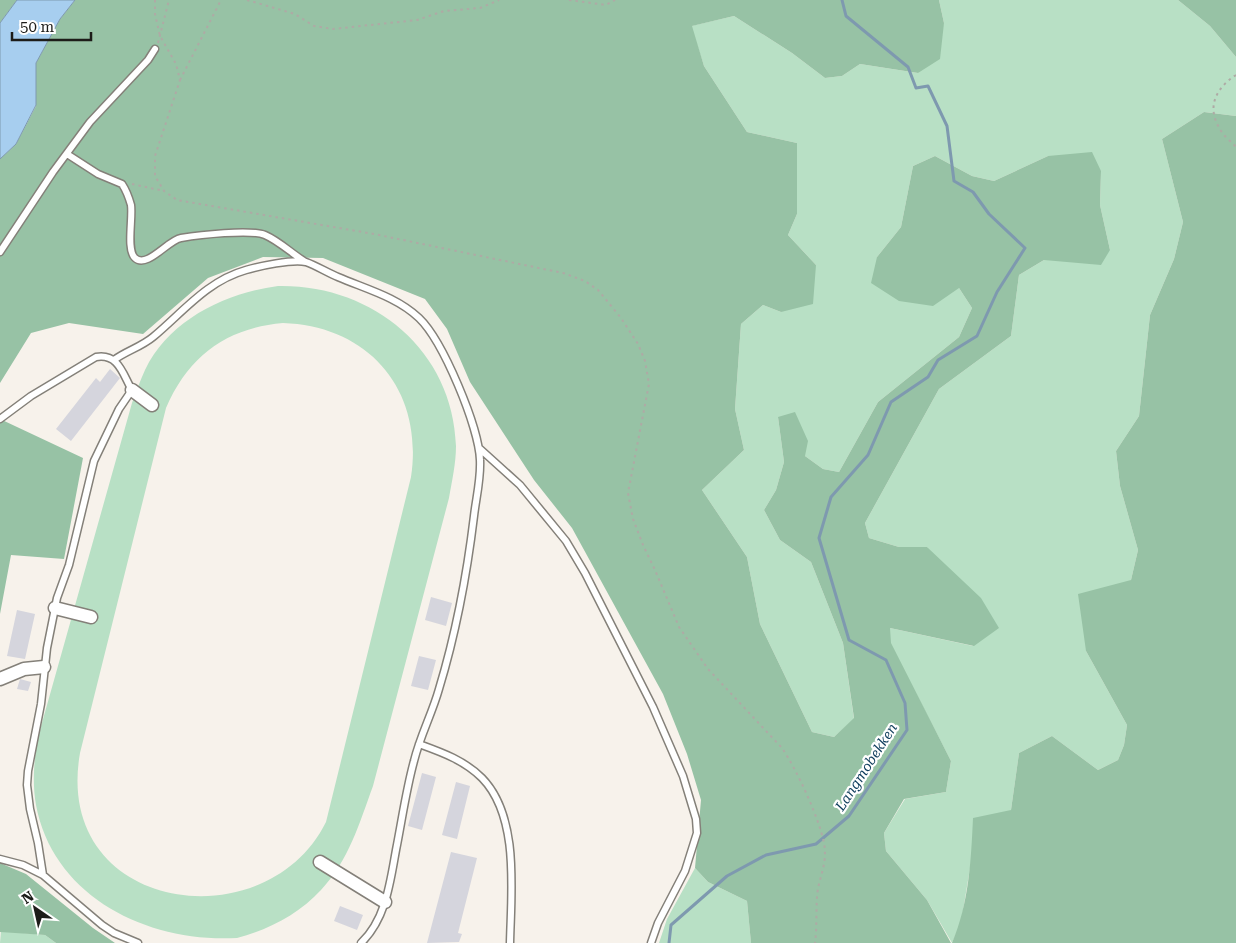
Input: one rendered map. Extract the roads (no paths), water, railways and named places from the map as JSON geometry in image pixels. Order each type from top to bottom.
[{"type":"street","points":[[132,390],[152,405]]},
{"type":"street","points":[[55,608],[91,617]]},
{"type":"street","points":[[0,679],[24,669],[44,667]]},
{"type":"street","points":[[320,862],[385,902]]},
{"type":"lane","points":[[0,252],[67,154],[100,110],[148,60],[155,49]]},
{"type":"lane","points":[[67,154],[98,174],[119,182],[124,187],[131,206],[131,249],[134,257],[138,260],[147,260],[177,239],[212,234],[247,233],[266,236],[305,262],[398,303],[425,324],[438,343],[474,425],[479,448],[480,471],[471,545],[461,600],[439,691],[418,744],[408,784],[385,902],[371,931],[360,943]]},
{"type":"lane","points":[[114,360],[152,338],[198,295],[224,278],[261,267],[288,262],[305,262]]},
{"type":"lane","points":[[0,419],[31,396],[92,359],[104,356],[114,360],[120,367],[132,390],[119,409],[96,456],[86,487],[69,565],[63,578],[55,608],[44,667],[42,704],[28,771],[27,785],[43,876]]},
{"type":"lane","points":[[479,448],[520,485],[566,541],[590,582],[654,706],[683,776],[695,812],[697,833],[685,870],[664,910],[651,943]]},
{"type":"lane","points":[[418,744],[443,753],[467,766],[487,784],[498,804],[509,842],[510,943]]},
{"type":"lane","points":[[0,858],[23,866],[43,876],[102,925],[138,943]]},
{"type":"water","points":[[17,0],[75,0],[60,19],[36,63],[36,105],[16,144],[0,159],[0,23]]},
{"type":"waterway","name":"Langmobekken","points":[[669,943],[671,925],[727,876],[766,855],[816,844],[849,816],[907,730],[905,703],[886,660],[849,640],[819,538],[831,497],[868,455],[891,402],[928,377],[938,360],[977,336],[997,292],[1025,248],[989,214],[973,192],[954,181],[947,126],[928,86],[916,88],[908,67],[846,16],[842,0]]}]
